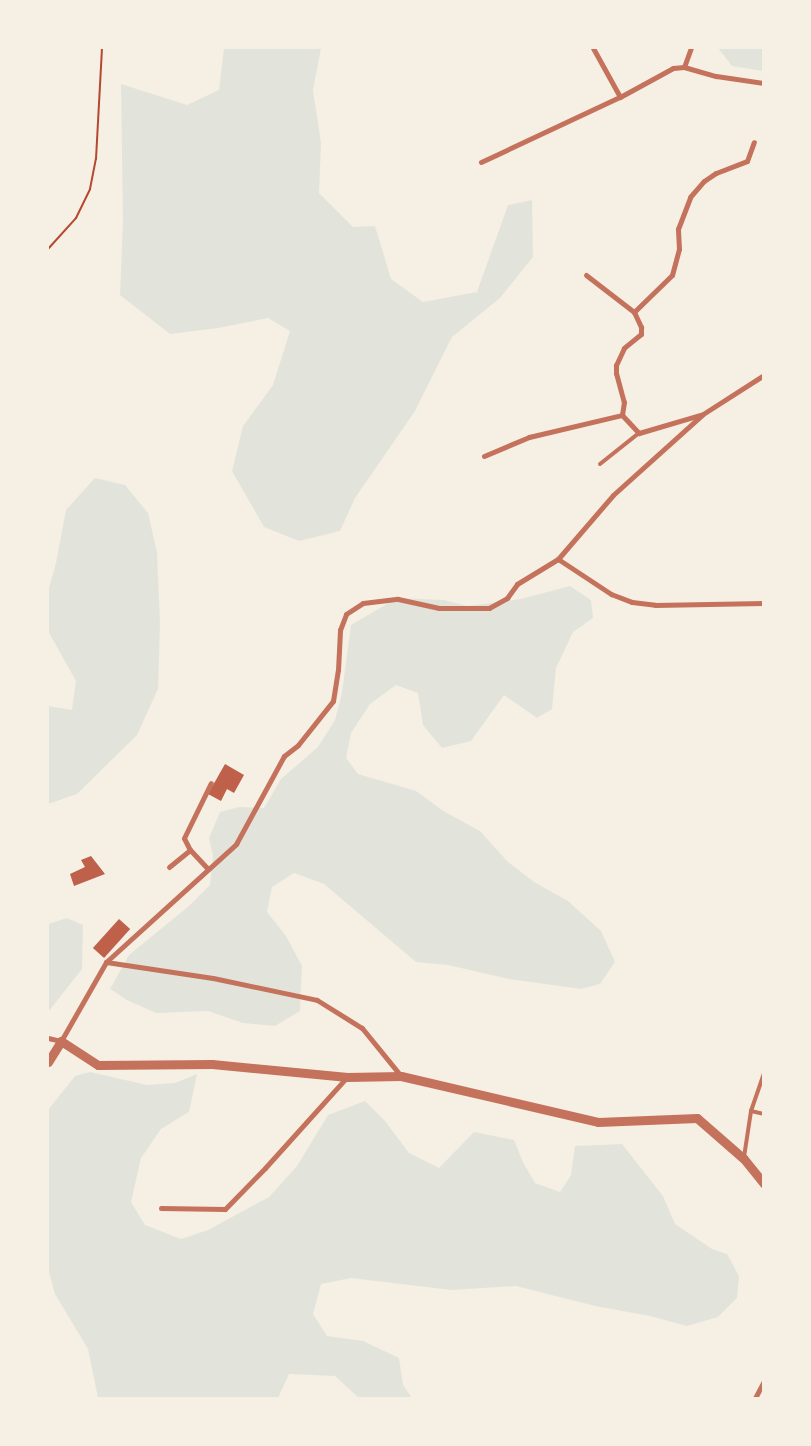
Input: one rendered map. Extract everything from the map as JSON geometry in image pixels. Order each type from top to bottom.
[{"type":"street","points":[[592,48],[620,97]]},
{"type":"street","points":[[684,67],[691,48]]},
{"type":"street","points":[[481,162],[620,97],[673,68],[684,67],[716,76],[764,83]]},
{"type":"street","points":[[634,312],[672,275],[679,249],[678,229],[690,197],[704,181],[716,173],[739,166],[747,161],[754,142]]},
{"type":"street","points":[[586,275],[634,312],[641,327],[641,334],[624,348],[616,365],[616,373],[623,393],[622,415],[638,433],[703,414]]},
{"type":"street","points":[[48,1062],[106,962],[236,844],[284,756],[298,745],[333,701],[338,670],[340,630],[346,614],[363,603],[398,599],[439,608],[489,608],[507,598],[517,584],[558,559],[613,495],[703,414],[764,375]]},
{"type":"street","points":[[484,456],[529,437],[622,415]]},
{"type":"street","points":[[558,559],[611,594],[632,602],[655,605],[764,603]]},
{"type":"street","points":[[208,869],[190,850],[184,838],[211,783]]},
{"type":"street","points":[[169,867],[190,850]]},
{"type":"street","points":[[106,962],[213,978],[317,1000],[362,1028],[400,1076]]},
{"type":"street","points":[[48,1038],[61,1041],[98,1065],[212,1064],[347,1077],[400,1076],[598,1122],[697,1118],[744,1159],[764,1184]]},
{"type":"street","points":[[161,1208],[225,1210],[266,1168],[347,1077]]},
{"type":"street","points":[[755,1398],[764,1381]]},
{"type":"lane","points":[[600,464],[638,433]]},
{"type":"lane","points":[[744,1159],[751,1111],[764,1074]]},
{"type":"lane","points":[[751,1111],[764,1114]]},
{"type":"path","points":[[48,249],[76,218],[90,189],[96,160],[102,48]]},
{"type":"shaded area","points":[[224,48],[321,48],[313,90],[321,143],[319,193],[353,227],[375,226],[391,279],[423,302],[477,292],[508,205],[532,200],[533,257],[500,298],[452,337],[415,411],[355,498],[340,531],[299,541],[264,527],[232,471],[243,426],[273,385],[290,331],[268,318],[218,328],[170,334],[120,295],[123,223],[121,84],[187,105],[219,90]]},
{"type":"shaded area","points":[[718,48],[763,48],[763,71],[732,66]]},
{"type":"shaded area","points":[[95,478],[125,485],[148,513],[157,552],[160,624],[158,689],[137,735],[77,794],[48,804],[48,706],[72,710],[76,681],[48,631],[48,592],[56,563],[66,510]]},
{"type":"shaded area","points":[[570,586],[591,600],[593,618],[573,632],[556,668],[552,709],[537,718],[504,695],[471,741],[442,748],[423,725],[418,693],[396,685],[370,704],[351,733],[346,758],[358,774],[416,791],[445,812],[480,831],[508,862],[534,882],[568,901],[601,931],[615,962],[600,984],[581,989],[509,979],[448,965],[416,962],[324,884],[294,873],[272,887],[267,912],[286,936],[302,966],[300,1011],[275,1026],[243,1023],[208,1011],[156,1013],[127,1000],[110,989],[129,955],[189,906],[210,885],[213,856],[209,838],[220,812],[239,807],[264,808],[281,779],[318,747],[335,720],[342,693],[351,625],[397,598],[444,600],[467,606],[521,599]]},
{"type":"shaded area","points":[[67,918],[83,925],[82,969],[48,1012],[48,924]]},
{"type":"shaded area","points":[[90,1072],[147,1085],[175,1083],[197,1074],[189,1112],[161,1129],[141,1158],[131,1202],[145,1225],[181,1239],[208,1230],[269,1197],[297,1166],[328,1115],[365,1101],[385,1121],[409,1153],[439,1168],[474,1132],[514,1140],[523,1162],[535,1183],[560,1192],[571,1175],[575,1146],[622,1144],[663,1196],[675,1224],[712,1249],[727,1254],[739,1276],[737,1298],[718,1317],[687,1326],[516,1286],[451,1290],[351,1278],[321,1284],[313,1314],[327,1336],[363,1341],[399,1358],[403,1385],[412,1398],[359,1398],[335,1376],[289,1374],[278,1398],[98,1398],[88,1349],[55,1294],[48,1269],[48,1110],[75,1076]]},
{"type":"building","points":[[225,764],[244,775],[234,793],[227,789],[221,801],[208,794]]},
{"type":"building","points":[[91,856],[105,874],[74,886],[70,874],[85,867],[81,860]]},
{"type":"building","points":[[119,919],[130,929],[104,958],[93,948]]}]
